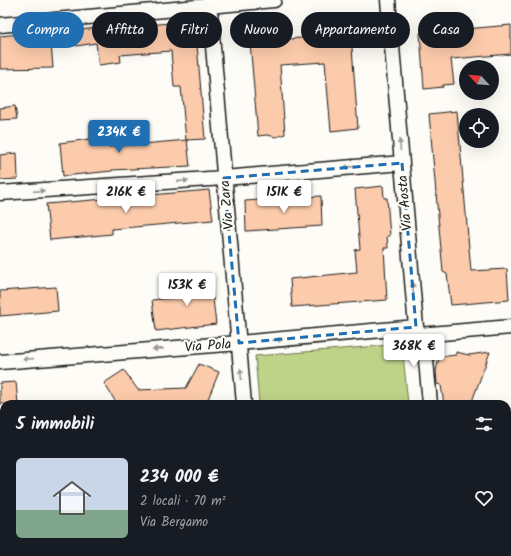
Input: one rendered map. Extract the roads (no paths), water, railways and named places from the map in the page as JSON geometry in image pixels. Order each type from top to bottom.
[{"type":"street","points":[[0,25],[209,3],[274,0]]},
{"type":"street","name":"Via Aosta","points":[[388,0],[417,331],[425,349],[430,400]]},
{"type":"street","name":"Via Zara","points":[[209,3],[244,400]]},
{"type":"street","points":[[0,193],[224,178],[402,163]]},
{"type":"street","name":"Via Pola","points":[[0,362],[239,343],[417,331],[511,327]]}]
